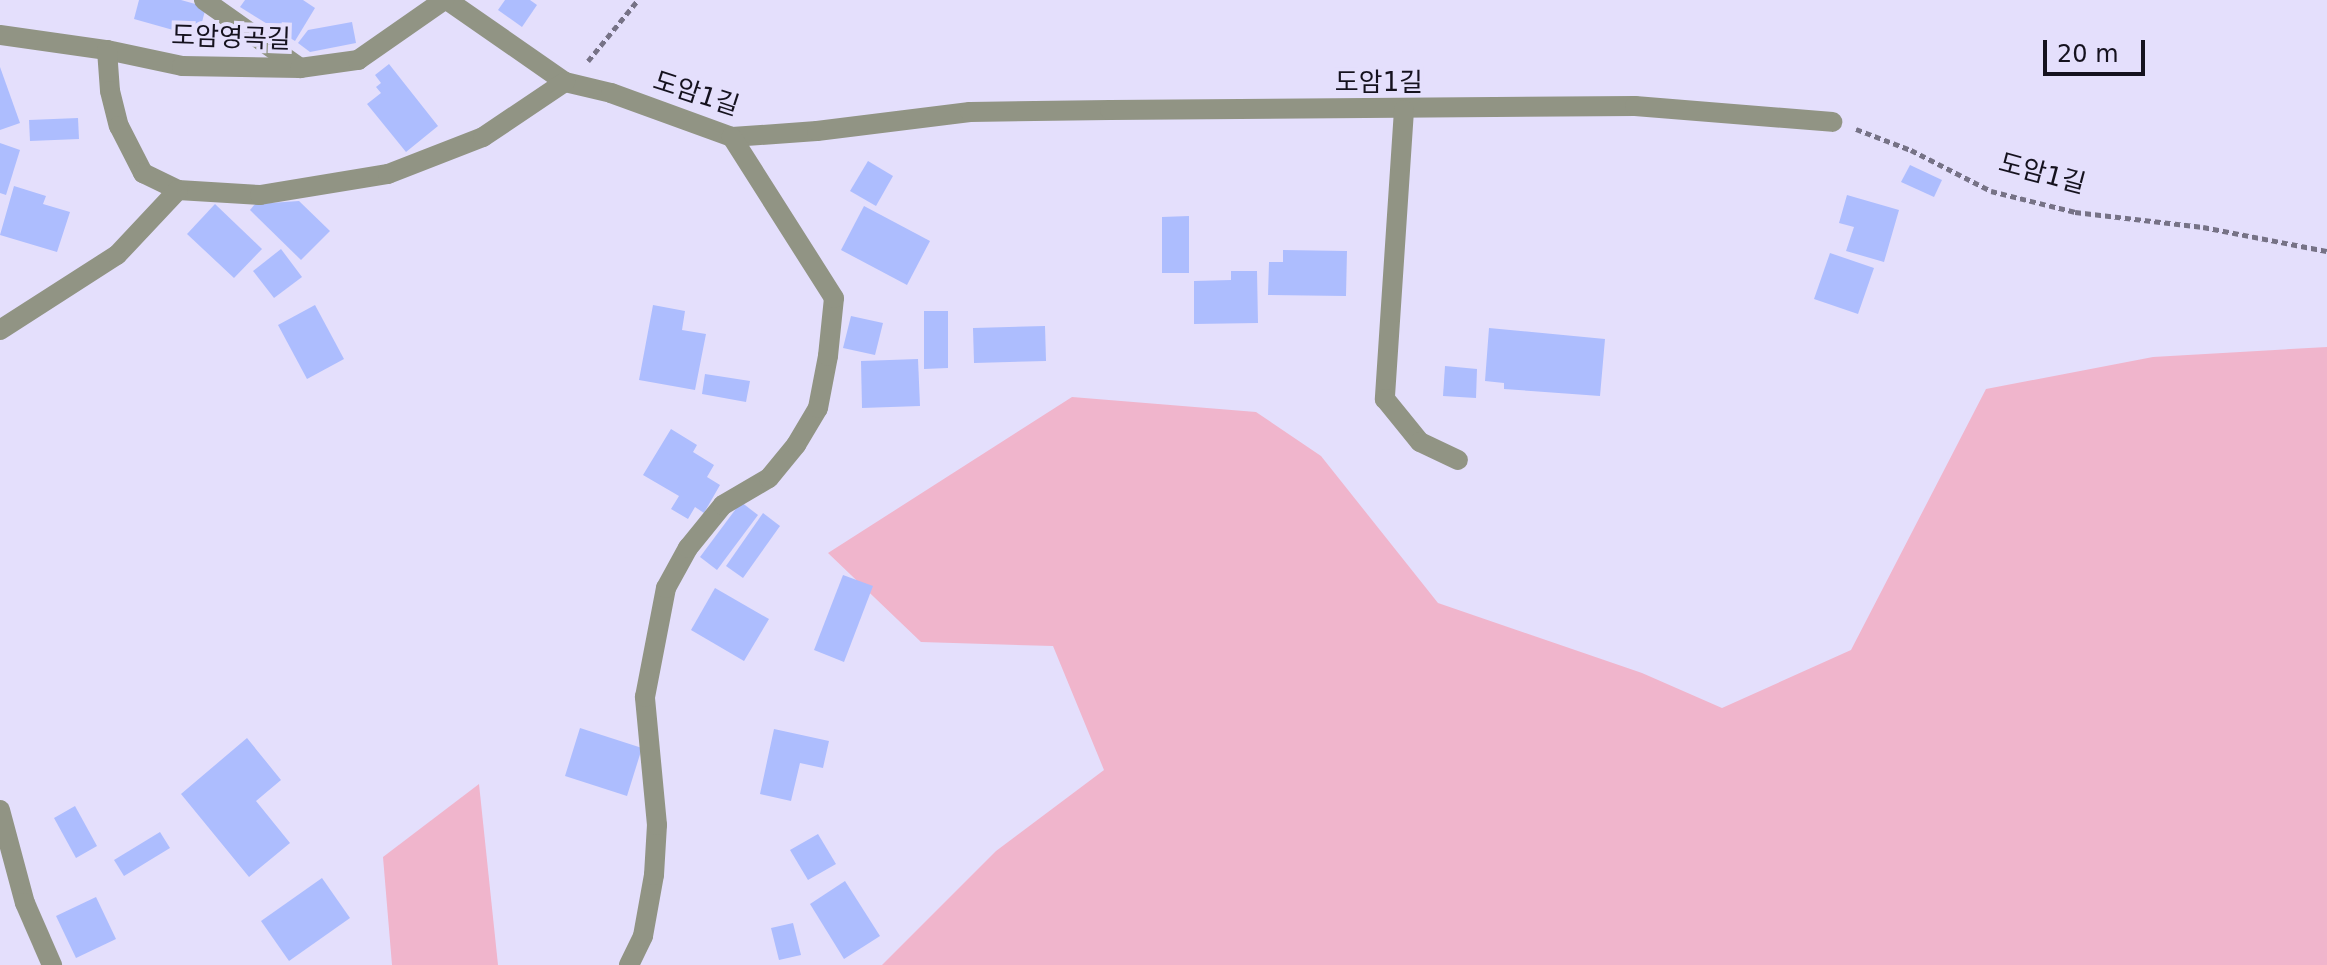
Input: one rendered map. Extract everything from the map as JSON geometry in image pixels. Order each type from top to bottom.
[{"type":"street","points":[[204,0],[300,68]]},
{"type":"street","name":"도암영곡길","points":[[0,35],[107,50],[182,66],[300,68],[358,60],[445,0]]},
{"type":"street","name":"도암1길","points":[[445,0],[565,82],[611,93],[732,137],[817,131],[970,112],[1635,106],[1832,122]]},
{"type":"street","points":[[107,50],[110,91],[116,115],[143,173],[178,190],[260,195],[388,174],[483,137],[565,82]]},
{"type":"street","points":[[1404,110],[1385,399],[1420,442],[1458,460]]},
{"type":"street","points":[[629,965],[643,936],[654,875],[657,825],[645,697],[666,588],[688,548],[723,505],[769,478],[796,445],[818,408],[828,356],[834,298],[732,137]]},
{"type":"street","points":[[0,330],[117,255],[178,190]]},
{"type":"street","points":[[0,810],[25,903],[52,965]]},
{"type":"path","points":[[565,82],[595,54],[638,0]]},
{"type":"path","name":"도암1길","points":[[1832,122],[1911,150],[1991,191],[2075,212],[2203,227],[2327,251]]},
{"type":"shaded area","points":[[2327,347],[2327,965],[882,965],[996,851],[1104,770],[1053,646],[921,642],[828,553],[1072,397],[1256,412],[1321,456],[1438,603],[1642,673],[1722,708],[1851,650],[1986,389],[2153,357]]},
{"type":"shaded area","points":[[479,784],[498,965],[392,965],[383,857]]},
{"type":"building","points":[[139,0],[181,0],[206,7],[198,37],[134,19]]},
{"type":"building","points":[[245,0],[303,0],[315,8],[295,41],[240,7]]},
{"type":"building","points":[[505,0],[530,0],[537,5],[522,27],[498,10]]},
{"type":"building","points":[[352,22],[356,43],[310,52],[298,43],[308,30]]},
{"type":"building","points":[[389,64],[438,126],[406,152],[367,104],[381,93],[376,87],[381,83],[375,75]]},
{"type":"building","points":[[0,67],[20,123],[0,130]]},
{"type":"building","points":[[78,118],[79,139],[30,141],[29,120]]},
{"type":"building","points":[[0,143],[20,150],[6,195],[0,193]]},
{"type":"building","points":[[868,161],[893,176],[876,206],[850,191]]},
{"type":"building","points":[[1910,165],[1942,180],[1934,197],[1901,182]]},
{"type":"building","points":[[14,186],[46,196],[43,204],[70,212],[57,252],[0,235]]},
{"type":"building","points":[[1847,195],[1899,210],[1884,262],[1846,251],[1854,227],[1839,223]]},
{"type":"building","points":[[299,201],[330,231],[301,260],[250,210],[255,204]]},
{"type":"building","points":[[215,204],[262,249],[234,278],[187,234]]},
{"type":"building","points":[[864,206],[930,241],[907,285],[841,250]]},
{"type":"building","points":[[1189,216],[1189,273],[1162,273],[1162,217]]},
{"type":"building","points":[[281,249],[302,277],[274,298],[253,271]]},
{"type":"building","points":[[1283,250],[1347,251],[1346,296],[1268,295],[1269,262],[1283,262]]},
{"type":"building","points":[[1830,253],[1874,268],[1858,314],[1814,299]]},
{"type":"building","points":[[1231,271],[1257,271],[1258,323],[1194,324],[1194,281],[1231,280]]},
{"type":"building","points":[[315,305],[344,359],[307,379],[278,325]]},
{"type":"building","points":[[653,305],[685,311],[682,330],[706,334],[695,390],[639,380]]},
{"type":"building","points":[[924,311],[948,311],[948,368],[924,369]]},
{"type":"building","points":[[851,316],[883,323],[875,355],[843,348]]},
{"type":"building","points":[[1045,326],[1046,361],[974,363],[973,328]]},
{"type":"building","points":[[1489,328],[1605,339],[1600,396],[1504,389],[1504,383],[1485,381]]},
{"type":"building","points":[[918,359],[920,406],[862,408],[861,361]]},
{"type":"building","points":[[1445,366],[1477,369],[1476,398],[1443,396]]},
{"type":"building","points":[[705,374],[750,381],[746,402],[702,394]]},
{"type":"building","points":[[671,429],[697,445],[693,452],[714,465],[707,477],[720,485],[704,513],[695,507],[688,519],[671,509],[679,496],[643,475]]},
{"type":"building","points":[[741,502],[758,515],[717,570],[700,557]]},
{"type":"building","points":[[763,513],[780,526],[743,578],[726,566]]},
{"type":"building","points":[[843,575],[873,586],[844,662],[814,650]]},
{"type":"building","points":[[715,588],[769,619],[744,661],[691,630]]},
{"type":"building","points":[[580,728],[642,748],[627,796],[565,776]]},
{"type":"building","points":[[774,729],[829,741],[823,768],[800,763],[791,801],[760,794]]},
{"type":"building","points":[[247,738],[281,780],[256,801],[290,843],[249,877],[181,794]]},
{"type":"building","points":[[75,806],[97,846],[76,858],[54,818]]},
{"type":"building","points":[[160,832],[170,848],[124,876],[114,860]]},
{"type":"building","points":[[818,834],[836,864],[808,880],[790,850]]},
{"type":"building","points":[[322,878],[350,918],[289,961],[261,921]]},
{"type":"building","points":[[845,881],[880,936],[844,959],[810,904]]},
{"type":"building","points":[[96,897],[116,939],[76,958],[56,916]]},
{"type":"building","points":[[793,923],[801,955],[779,960],[771,928]]}]
